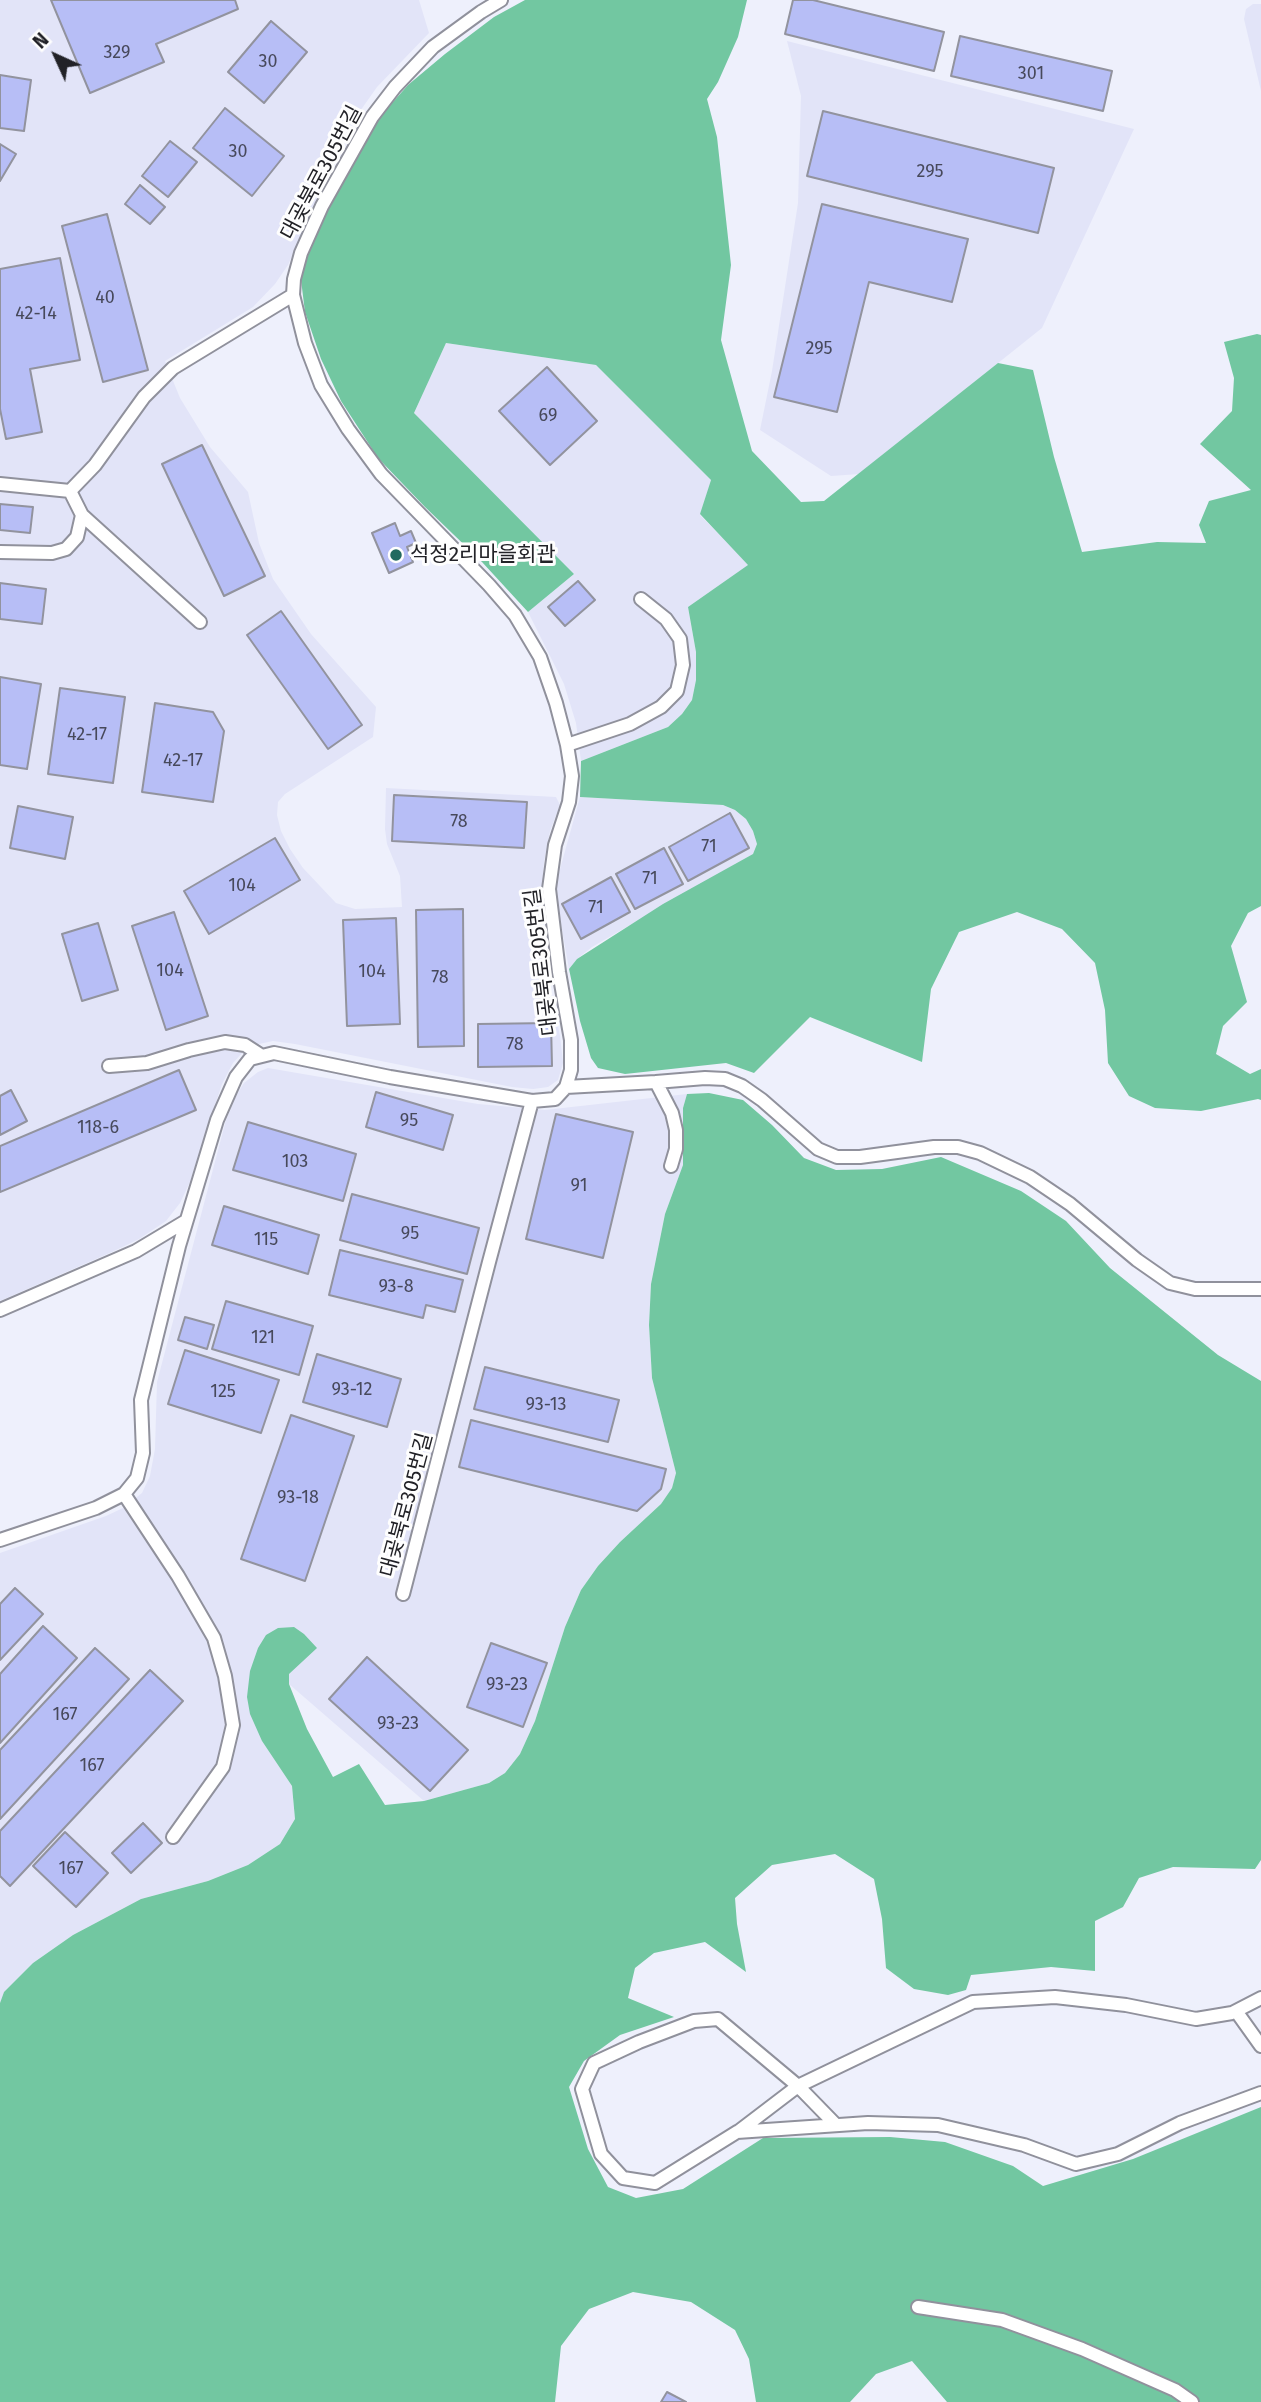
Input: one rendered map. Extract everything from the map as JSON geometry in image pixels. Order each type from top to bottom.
[{"type":"lane","name":"대곶북로305번길","points":[[501,0],[433,47],[395,87],[372,117],[328,194],[301,253],[293,295],[305,343],[321,385],[348,429],[381,474],[489,584],[515,615],[540,657],[556,704],[572,776],[569,802],[555,845],[549,889],[571,1040],[571,1070],[566,1087]]},
{"type":"lane","points":[[70,491],[94,465],[144,397],[173,368],[293,295]]},
{"type":"lane","points":[[0,484],[70,491]]},
{"type":"lane","points":[[70,491],[82,515],[200,622]]},
{"type":"lane","points":[[0,552],[52,553],[66,549],[76,537],[82,515]]},
{"type":"lane","points":[[567,745],[630,724],[661,707],[677,691],[683,665],[680,639],[666,619],[641,599]]},
{"type":"lane","points":[[109,1066],[147,1063],[225,1042],[245,1045],[262,1056]]},
{"type":"lane","points":[[0,1540],[96,1508],[124,1494],[136,1478],[143,1453],[141,1400],[186,1220],[217,1120],[236,1077],[250,1059],[274,1053],[390,1077],[533,1101],[555,1099],[566,1087],[724,1079],[742,1086],[818,1149],[837,1157],[860,1157],[934,1147],[958,1147],[980,1153],[1040,1184],[1070,1204],[1170,1283],[1195,1289],[1261,1289]]},
{"type":"lane","points":[[656,1082],[672,1113],[676,1130],[676,1149],[671,1166]]},
{"type":"lane","name":"대곶북로305번길","points":[[404,1594],[533,1101]]},
{"type":"lane","points":[[0,1310],[136,1251],[186,1220]]},
{"type":"lane","points":[[124,1494],[178,1576],[214,1638],[225,1676],[233,1725],[223,1767],[173,1837]]},
{"type":"lane","points":[[836,2125],[798,2086],[718,2019],[694,2021],[594,2063],[582,2089],[601,2154],[623,2178],[654,2183],[737,2132],[798,2086],[973,2002],[1055,1997],[1126,2005],[1196,2019],[1236,2011],[1261,1998]]},
{"type":"lane","points":[[1236,2011],[1261,2046]]},
{"type":"lane","points":[[737,2132],[868,2123],[938,2125],[1024,2145],[1076,2164],[1118,2154],[1180,2123],[1261,2093]]},
{"type":"lane","points":[[919,2307],[1002,2320],[1082,2349],[1175,2390],[1192,2402]]},
{"type":"shaded area","points":[[0,0],[419,0],[429,33],[377,87],[358,114],[340,146],[288,265],[275,284],[253,307],[165,361],[180,398],[210,447],[248,492],[259,543],[273,579],[311,634],[376,707],[373,737],[285,794],[278,802],[277,815],[281,831],[290,849],[303,868],[336,903],[355,909],[402,907],[400,876],[387,844],[386,788],[556,797],[560,805],[550,831],[544,862],[540,911],[563,1063],[558,1080],[548,1087],[533,1089],[295,1044],[273,1041],[259,1044],[243,1052],[233,1063],[222,1084],[190,1182],[180,1203],[166,1221],[139,1239],[0,1301]]},
{"type":"shaded area","points":[[1253,4],[1261,4],[1261,91],[1244,19],[1246,9]]},
{"type":"shaded area","points":[[787,41],[1134,129],[1042,328],[859,474],[831,476],[760,430],[798,203],[801,96]]},
{"type":"shaded area","points":[[446,343],[596,365],[711,480],[700,515],[749,565],[688,607],[696,652],[696,680],[692,700],[668,727],[581,761],[576,723],[564,684],[528,612],[574,574],[414,413]]},
{"type":"shaded area","points":[[580,797],[723,805],[746,819],[757,844],[753,854],[592,947],[569,969],[557,902],[557,880]]},
{"type":"shaded area","points":[[268,1068],[478,1104],[545,1110],[687,1094],[683,1108],[683,1165],[665,1214],[651,1284],[649,1325],[652,1378],[676,1473],[672,1488],[661,1504],[598,1566],[581,1590],[565,1627],[535,1721],[520,1754],[505,1773],[489,1783],[424,1801],[289,1684],[289,1674],[298,1663],[304,1634],[262,1741],[292,1786],[295,1819],[280,1844],[248,1865],[208,1881],[141,1899],[73,1935],[33,1963],[4,1992],[0,2003],[0,1553],[106,1516],[123,1508],[142,1493],[150,1476],[155,1449],[157,1382],[226,1120],[244,1083]]},
{"type":"green space","points":[[525,0],[747,0],[738,37],[718,82],[707,99],[717,137],[731,265],[721,340],[752,451],[801,502],[824,501],[998,363],[1033,370],[1054,457],[1082,552],[1157,542],[1206,543],[1199,525],[1209,501],[1251,490],[1200,444],[1232,411],[1234,378],[1224,342],[1261,335],[1261,906],[1248,913],[1231,946],[1247,1002],[1223,1026],[1216,1054],[1250,1074],[1261,1069],[1261,1100],[1201,1111],[1155,1108],[1129,1096],[1108,1063],[1105,1010],[1095,963],[1062,929],[1017,912],[959,932],[931,989],[922,1062],[810,1017],[754,1073],[726,1063],[625,1074],[598,1068],[591,1058],[569,969],[577,959],[663,904],[753,854],[757,844],[746,819],[723,805],[580,797],[581,761],[668,727],[682,714],[692,700],[696,680],[696,652],[688,607],[748,565],[700,514],[711,480],[596,365],[446,343],[414,413],[574,574],[528,612],[378,458],[341,401],[321,359],[305,312],[301,280],[310,246],[343,177],[377,120],[408,85],[445,54],[494,17]]},
{"type":"green space","points":[[709,1093],[743,1100],[804,1158],[836,1170],[882,1169],[941,1157],[1021,1191],[1066,1221],[1110,1268],[1218,1355],[1261,1381],[1261,1860],[1255,1869],[1173,1867],[1139,1878],[1123,1907],[1095,1921],[1095,1971],[1051,1967],[971,1975],[966,1990],[948,1995],[914,1989],[886,1968],[882,1919],[874,1879],[835,1854],[772,1865],[735,1898],[746,1972],[705,1942],[654,1953],[635,1968],[628,1998],[674,2017],[620,2035],[584,2061],[569,2087],[588,2149],[608,2187],[636,2198],[683,2189],[763,2138],[890,2137],[945,2142],[1013,2166],[1043,2186],[1133,2159],[1261,2107],[1261,2402],[947,2402],[912,2361],[876,2374],[850,2402],[756,2402],[749,2359],[735,2330],[691,2302],[633,2292],[589,2309],[561,2346],[555,2402],[0,2402],[0,2003],[4,1992],[33,1963],[73,1935],[141,1899],[208,1881],[248,1865],[280,1844],[295,1819],[292,1786],[262,1741],[250,1714],[247,1697],[250,1671],[258,1648],[266,1635],[278,1628],[294,1627],[317,1648],[289,1674],[289,1684],[307,1729],[333,1777],[359,1764],[385,1805],[424,1801],[489,1783],[505,1773],[520,1754],[535,1721],[565,1627],[581,1590],[598,1566],[661,1504],[672,1488],[676,1473],[652,1378],[649,1325],[651,1284],[665,1214],[683,1165],[683,1108],[687,1094]]},
{"type":"building","points":[[51,0],[235,0],[238,9],[156,44],[164,62],[90,93]]},
{"type":"building","points":[[793,0],[813,0],[944,32],[934,71],[785,34]]},
{"type":"building","points":[[271,21],[307,52],[264,103],[228,72]]},
{"type":"building","points":[[960,36],[1112,71],[1103,111],[951,76]]},
{"type":"building","points":[[0,75],[31,80],[24,131],[0,128]]},
{"type":"building","points":[[225,108],[284,156],[252,196],[193,148]]},
{"type":"building","points":[[823,111],[1054,168],[1038,233],[807,176]]},
{"type":"building","points":[[170,141],[197,162],[168,197],[142,176]]},
{"type":"building","points":[[0,144],[16,154],[0,181]]},
{"type":"building","points":[[140,185],[165,207],[150,224],[125,204]]},
{"type":"building","points":[[822,204],[968,239],[952,302],[869,282],[837,412],[774,397]]},
{"type":"building","points":[[107,214],[148,370],[103,382],[62,226]]},
{"type":"building","points":[[60,258],[80,360],[30,369],[42,432],[6,439],[0,409],[0,269]]},
{"type":"building","points":[[547,367],[597,421],[550,465],[499,411]]},
{"type":"building","points":[[202,445],[265,576],[224,596],[162,464]]},
{"type":"building","points":[[0,504],[33,507],[30,533],[0,530]]},
{"type":"building","name":"석정2리마을회관","points":[[395,523],[400,536],[411,531],[416,543],[407,547],[413,562],[389,573],[372,533]]},
{"type":"building","points":[[578,581],[595,600],[565,626],[548,607]]},
{"type":"building","points":[[0,583],[46,589],[42,624],[0,619]]},
{"type":"building","points":[[281,611],[362,725],[328,749],[247,635]]},
{"type":"building","points":[[0,677],[41,684],[27,769],[0,765]]},
{"type":"building","points":[[60,688],[125,697],[113,783],[48,774]]},
{"type":"building","points":[[155,703],[213,712],[224,731],[213,802],[142,792]]},
{"type":"building","points":[[394,795],[527,802],[524,848],[392,841]]},
{"type":"building","points":[[18,806],[73,817],[65,859],[10,848]]},
{"type":"building","points":[[730,813],[749,848],[688,881],[669,847]]},
{"type":"building","points":[[275,838],[300,880],[209,934],[184,891]]},
{"type":"building","points":[[664,848],[683,884],[635,909],[616,874]]},
{"type":"building","points":[[611,877],[630,912],[581,939],[562,904]]},
{"type":"building","points":[[463,909],[464,1046],[418,1047],[416,910]]},
{"type":"building","points":[[174,912],[208,1016],[166,1030],[132,926]]},
{"type":"building","points":[[396,918],[400,1024],[347,1026],[343,920]]},
{"type":"building","points":[[98,923],[118,990],[82,1001],[62,934]]},
{"type":"building","points":[[551,1023],[552,1066],[478,1067],[478,1024]]},
{"type":"building","points":[[179,1070],[196,1110],[0,1192],[0,1146]]},
{"type":"building","points":[[11,1090],[27,1121],[0,1135],[0,1096]]},
{"type":"building","points":[[376,1092],[453,1115],[443,1150],[366,1127]]},
{"type":"building","points":[[556,1114],[633,1132],[603,1258],[526,1239]]},
{"type":"building","points":[[248,1122],[356,1154],[343,1201],[233,1170]]},
{"type":"building","points":[[352,1194],[479,1228],[467,1274],[340,1240]]},
{"type":"building","points":[[224,1206],[319,1235],[308,1274],[212,1245]]},
{"type":"building","points":[[340,1250],[463,1280],[455,1312],[426,1305],[423,1318],[329,1295]]},
{"type":"building","points":[[226,1301],[313,1326],[299,1375],[212,1349]]},
{"type":"building","points":[[185,1317],[214,1325],[207,1349],[178,1340]]},
{"type":"building","points":[[185,1350],[279,1380],[261,1433],[168,1404]]},
{"type":"building","points":[[317,1354],[401,1379],[387,1427],[303,1402]]},
{"type":"building","points":[[485,1367],[619,1400],[608,1442],[474,1409]]},
{"type":"building","points":[[291,1415],[354,1436],[305,1581],[241,1559]]},
{"type":"building","points":[[471,1420],[666,1469],[661,1489],[637,1511],[459,1467]]},
{"type":"building","points":[[15,1588],[43,1614],[0,1660],[0,1604]]},
{"type":"building","points":[[43,1626],[77,1658],[0,1743],[0,1674]]},
{"type":"building","points":[[491,1643],[547,1663],[523,1727],[467,1707]]},
{"type":"building","points":[[95,1648],[129,1679],[0,1819],[0,1750]]},
{"type":"building","points":[[367,1657],[468,1750],[430,1791],[329,1699]]},
{"type":"building","points":[[150,1670],[183,1701],[10,1886],[0,1876],[0,1831]]},
{"type":"building","points":[[143,1823],[162,1843],[131,1873],[112,1853]]},
{"type":"building","points":[[65,1832],[108,1873],[76,1907],[33,1866]]},
{"type":"building","points":[[667,2392],[686,2402],[661,2402]]},
{"type":"place","name":"석정2리마을회관","points":[[396,555]]}]
